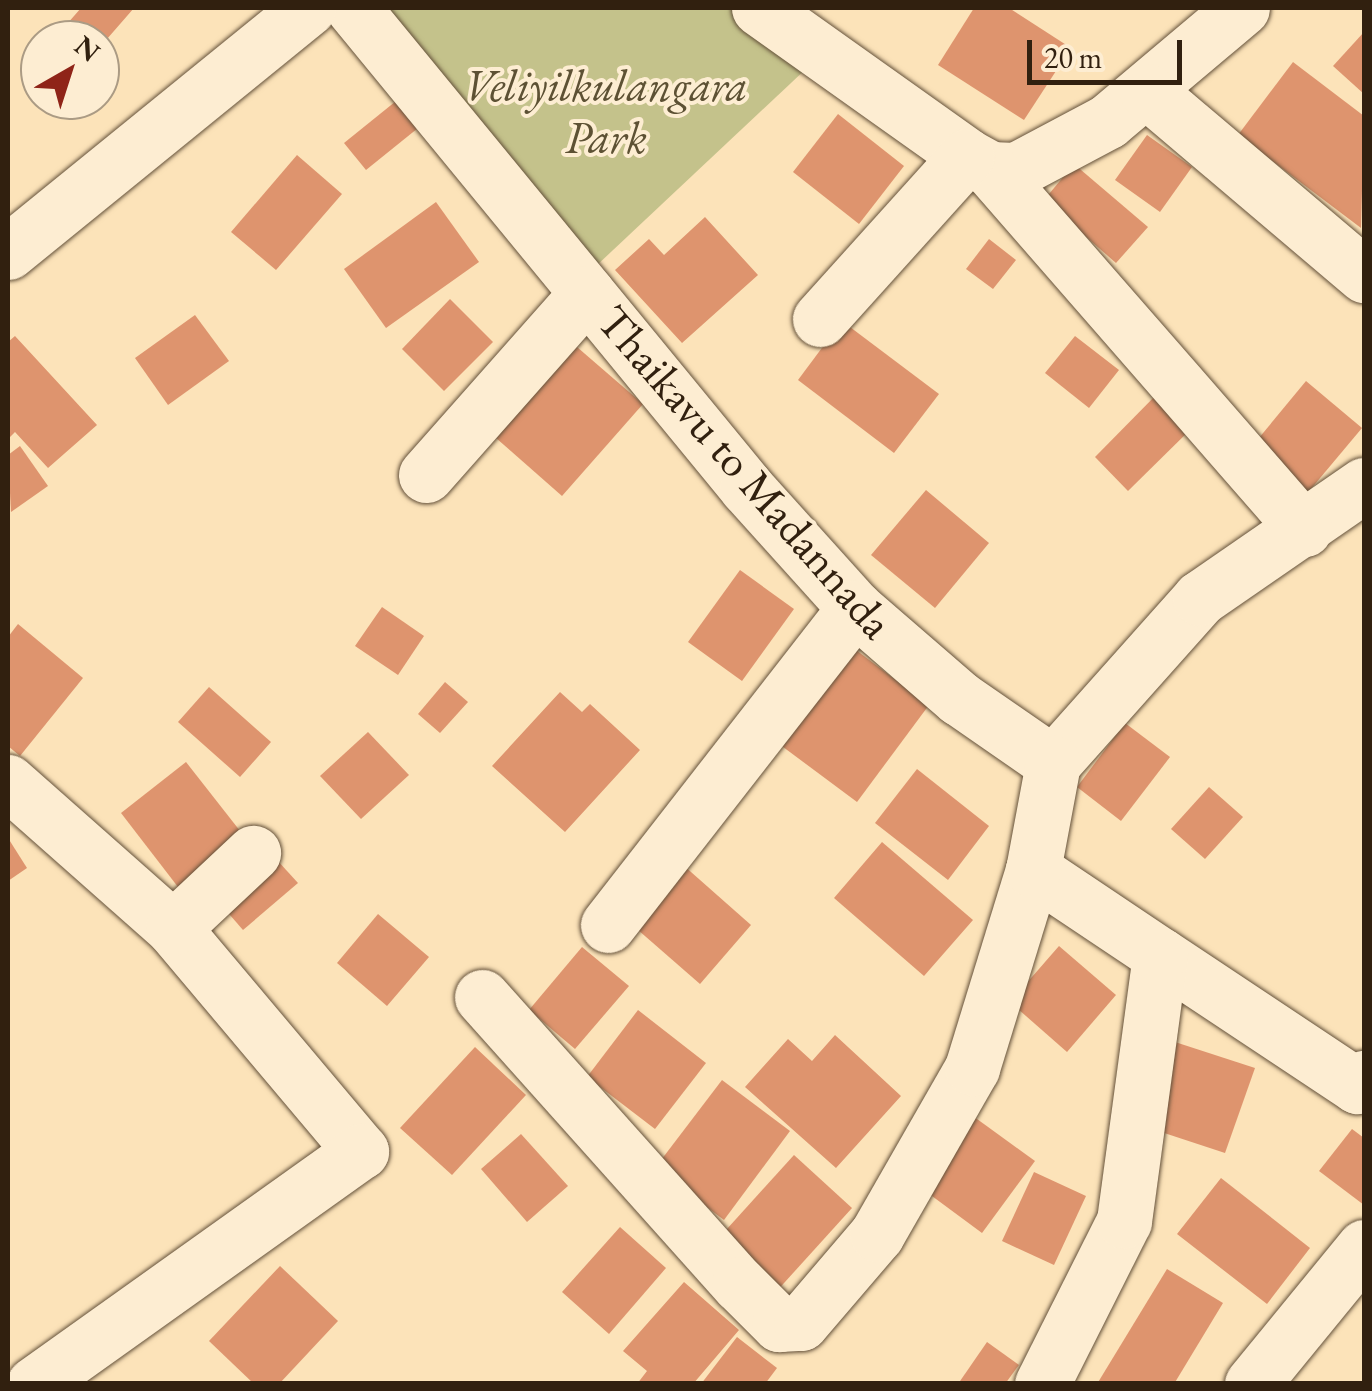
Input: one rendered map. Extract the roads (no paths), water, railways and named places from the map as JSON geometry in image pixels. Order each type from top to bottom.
[{"type":"street","points":[[8,252],[308,8]]},
{"type":"street","name":"Thaikavu to Madannada","points":[[353,8],[587,293],[854,608],[959,698],[1053,763]]},
{"type":"street","points":[[759,8],[979,163],[1304,529]]},
{"type":"street","points":[[979,163],[1016,170],[1067,147],[1147,91],[1242,8]]},
{"type":"street","points":[[1147,91],[1364,276]]},
{"type":"street","points":[[820,319],[979,163]]},
{"type":"street","points":[[426,475],[587,293]]},
{"type":"street","points":[[482,996],[739,1284],[780,1324],[801,1323],[876,1234],[972,1068],[1033,870],[1053,763],[1200,598],[1364,485]]},
{"type":"street","points":[[608,925],[854,608]]},
{"type":"street","points":[[8,782],[173,928],[360,1152],[34,1384]]},
{"type":"street","points":[[173,928],[253,852]]},
{"type":"street","points":[[1033,870],[1357,1086],[1364,1078]]},
{"type":"street","points":[[1042,1384],[1124,1220],[1160,955]]},
{"type":"street","points":[[1252,1384],[1364,1247]]},
{"type":"park label","name":"Veliyilkulangara Park","points":[[606,112]]}]
